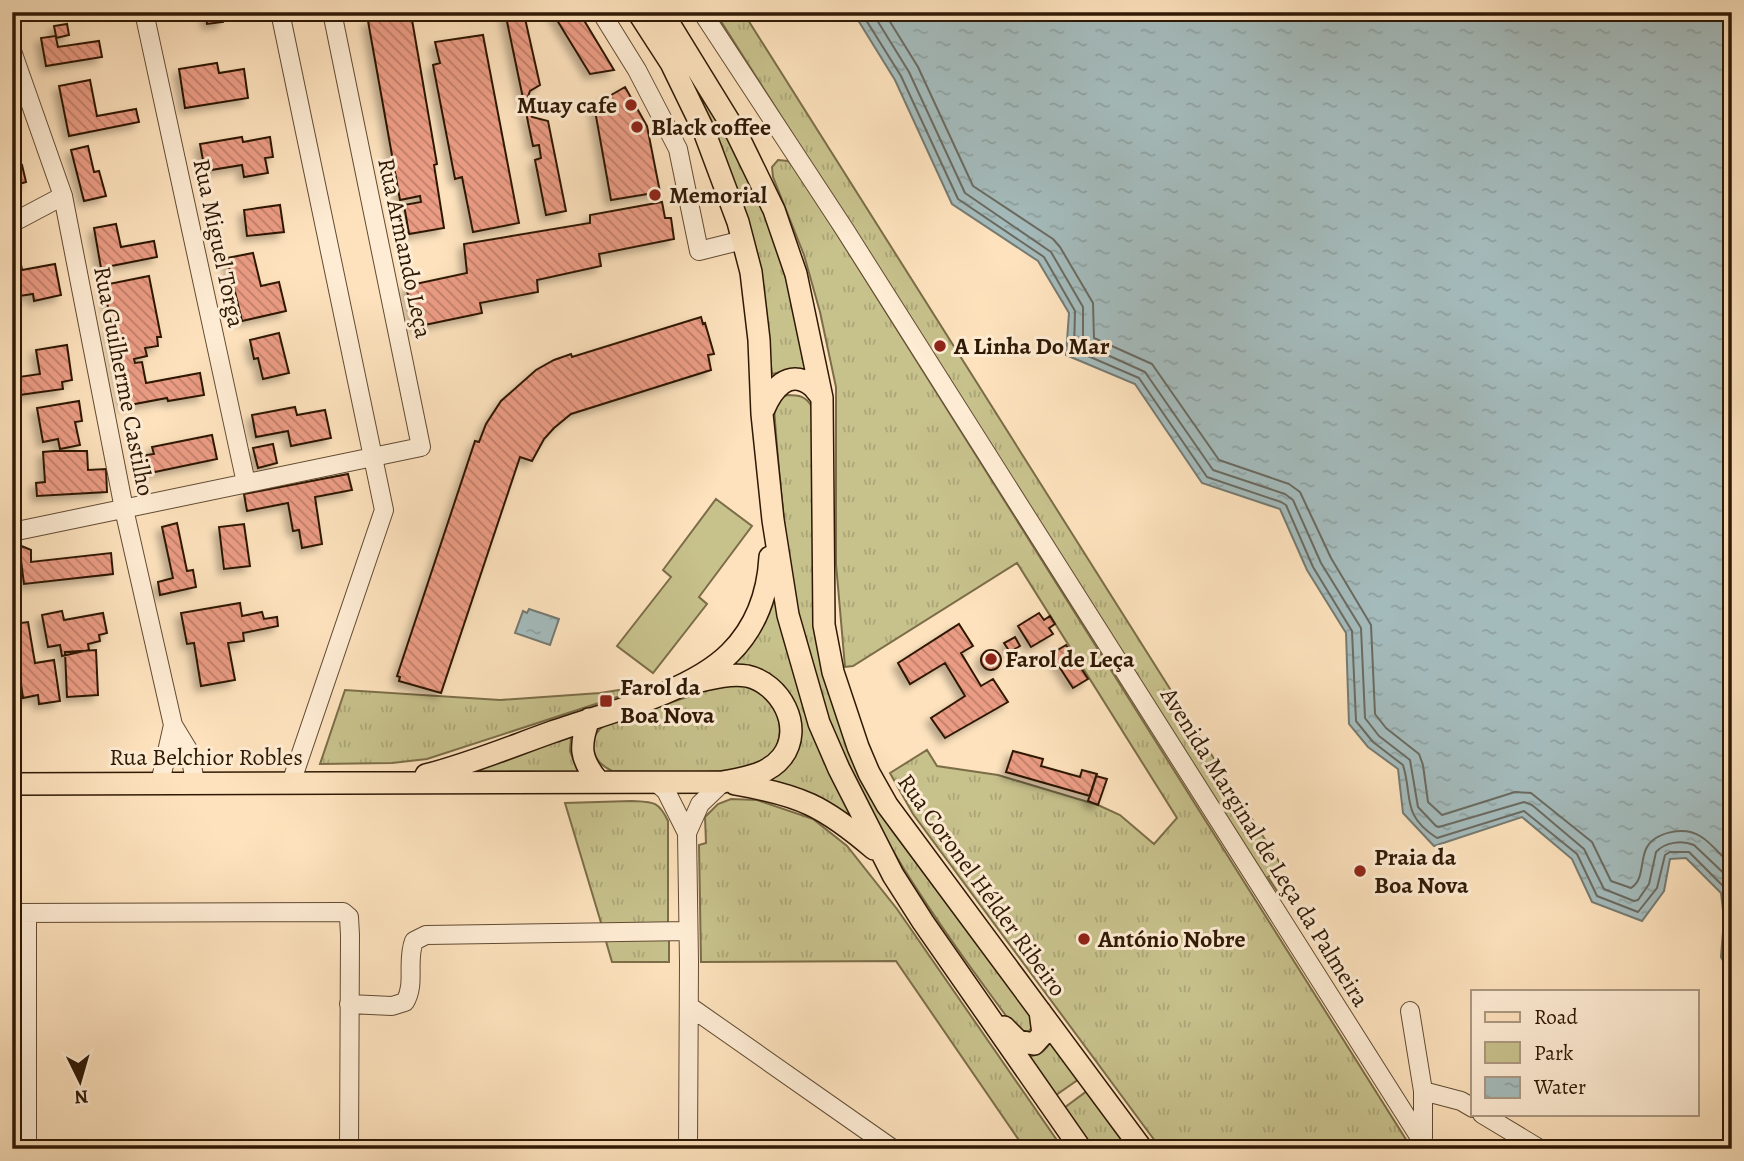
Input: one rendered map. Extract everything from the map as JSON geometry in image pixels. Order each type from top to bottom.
[{"type":"main road","points":[[638,12],[671,63],[688,98],[743,240],[751,272],[760,340],[762,414],[773,520],[788,615],[819,723],[881,855],[923,922],[1081,1149]]},
{"type":"main road","name":"Rua Coronel Hélder Ribeiro","points":[[662,12],[725,113],[774,209],[799,286],[822,398],[824,625],[833,671],[858,747],[887,804],[1142,1149]]},
{"type":"main road","points":[[762,414],[769,396],[782,382],[793,380],[811,385],[822,398]]},
{"type":"main road","name":"Rua Belchior Robles","points":[[687,684],[730,653],[751,628],[762,606],[768,584],[773,520]]},
{"type":"main road","name":"Rua Belchior Robles","points":[[399,782],[439,772],[687,684],[725,676],[745,676],[774,689],[789,716],[790,741],[782,757],[770,768],[750,777],[723,782]]},
{"type":"main road","points":[[589,719],[581,739],[585,765],[598,781]]},
{"type":"main road","name":"Rua Belchior Robles","points":[[12,784],[723,782],[785,793],[806,800],[833,815],[881,855]]},
{"type":"main road","points":[[985,1008],[1018,1041],[1026,1044],[1034,1044],[1044,1034],[1040,1010]]},
{"type":"street","name":"Rua Miguel Torga","points":[[144,12],[246,484]]},
{"type":"street","points":[[280,12],[384,510],[291,783]]},
{"type":"street","name":"Rua Armando Leça","points":[[12,532],[421,447],[332,12]]},
{"type":"street","points":[[601,12],[655,102],[678,149],[699,251],[743,240]]},
{"type":"street","name":"Avenida Marginal de Leça da Palmeira","points":[[702,12],[845,230],[1425,1145]]},
{"type":"street","name":"Rua Guilherme Castilho","points":[[12,51],[62,196],[124,509],[173,724],[190,753],[195,783]]},
{"type":"street","points":[[12,223],[62,196]]},
{"type":"street","name":"Rua Guilherme Castilho","points":[[160,783],[173,724]]},
{"type":"street","points":[[656,782],[666,791],[687,833],[688,1149]]},
{"type":"street","points":[[687,833],[701,804],[723,782]]},
{"type":"street","points":[[27,1149],[20,913],[344,912],[349,917],[350,935],[349,1149]]},
{"type":"street","points":[[349,1004],[392,1006],[405,1002],[411,991],[410,953],[414,941],[426,935],[688,931]]},
{"type":"street","points":[[689,1006],[893,1149]]},
{"type":"street","points":[[1410,1011],[1423,1091],[1425,1145]]},
{"type":"street","points":[[1423,1091],[1461,1101],[1471,1107]]},
{"type":"street","points":[[1485,1116],[1540,1149]]},
{"type":"green space","points":[[715,12],[743,12],[1283,868],[1268,877],[1279,894],[1276,896]]},
{"type":"green space","points":[[671,40],[731,140],[761,203],[782,265],[810,372],[790,370],[772,374],[758,262]]},
{"type":"green space","points":[[778,160],[788,161],[796,169],[1412,1149],[1161,1149],[913,814],[890,773],[927,750],[937,766],[998,775],[1098,805],[1120,815],[1154,844],[1177,818],[1017,563],[853,666],[845,667],[836,564],[836,387],[820,312],[804,255],[773,177],[772,167]]},
{"type":"green space","points":[[787,395],[802,397],[812,407],[814,613],[862,778],[891,829],[1033,1019],[1033,1026],[1029,1031],[1021,1032],[1015,1028],[929,908],[878,825],[835,737],[808,656],[793,586],[774,408],[779,400]]},
{"type":"green space","points":[[716,499],[752,526],[699,597],[707,604],[653,673],[617,646],[671,577],[663,570]]},
{"type":"green space","points":[[774,591],[854,821],[812,795],[763,781],[782,768],[787,692],[761,672],[727,667]]},
{"type":"green space","points":[[657,684],[427,759],[392,763],[320,764],[345,690],[500,700],[600,693]]},
{"type":"green space","points":[[725,684],[752,685],[762,691],[776,711],[780,734],[777,745],[760,763],[710,772],[612,771],[595,756],[593,743],[605,725]]},
{"type":"green space","points":[[571,737],[570,751],[578,772],[468,771]]},
{"type":"green space","points":[[731,799],[757,800],[813,819],[847,846],[897,909],[1063,1149],[1025,1149],[896,961],[701,962],[699,845],[706,843],[705,817],[718,804]]},
{"type":"green space","points":[[631,801],[654,804],[661,809],[668,821],[668,926],[602,926],[565,803]]},
{"type":"green space","points":[[605,938],[669,938],[669,962],[612,962]]},
{"type":"green space","points":[[1051,1041],[1079,1079],[1056,1095],[1028,1057],[1042,1052]]},
{"type":"green space","points":[[1087,1091],[1129,1149],[1093,1149],[1064,1108]]},
{"type":"water","points":[[853,12],[1732,12],[1732,977],[1721,957],[1724,919],[1721,893],[1686,858],[1670,859],[1664,891],[1642,921],[1592,902],[1572,859],[1522,817],[1434,846],[1403,813],[1398,769],[1368,747],[1349,724],[1346,633],[1307,570],[1280,509],[1202,483],[1135,384],[1066,355],[1069,313],[1038,261],[952,204],[895,80]]},
{"type":"water","points":[[529,609],[559,619],[550,645],[515,633],[523,611],[527,613]]},
{"type":"building","points":[[206,12],[222,12],[223,22],[207,24]]},
{"type":"building","points":[[505,12],[532,12],[524,14],[540,85],[530,91],[525,105],[532,117],[548,121],[566,211],[546,215],[535,160],[541,158],[539,145],[533,146]]},
{"type":"building","points":[[552,12],[579,12],[614,70],[590,74]]},
{"type":"building","points":[[411,14],[437,164],[434,165],[444,228],[409,234],[404,205],[421,202],[420,196],[400,200],[368,21]]},
{"type":"building","points":[[67,24],[69,35],[56,38],[58,47],[99,41],[102,57],[46,66],[41,38],[56,36],[54,26]]},
{"type":"building","points":[[483,35],[519,223],[473,232],[462,177],[455,179],[433,65],[440,63],[435,42]]},
{"type":"building","points":[[217,63],[219,73],[244,69],[248,98],[185,108],[179,69]]},
{"type":"building","points":[[90,80],[97,116],[136,109],[139,122],[69,136],[59,86]]},
{"type":"building","points":[[625,87],[647,126],[660,192],[611,200],[594,105]]},
{"type":"building","points":[[242,137],[243,142],[270,137],[273,157],[265,158],[268,173],[244,177],[242,165],[205,171],[200,144]]},
{"type":"building","points":[[88,146],[94,172],[99,171],[106,196],[84,201],[71,150]]},
{"type":"building","points":[[22,165],[26,182],[12,186],[12,167]]},
{"type":"building","points":[[662,202],[665,218],[671,218],[674,239],[599,254],[601,266],[537,280],[538,292],[480,303],[482,313],[415,327],[406,286],[467,273],[464,244],[590,223],[590,215]]},
{"type":"building","points":[[280,205],[284,232],[247,236],[244,210]]},
{"type":"building","points":[[116,224],[121,247],[154,241],[157,257],[101,268],[94,228]]},
{"type":"building","points":[[253,253],[261,286],[279,282],[286,311],[242,321],[227,258]]},
{"type":"building","points":[[20,260],[22,270],[55,264],[61,295],[34,301],[33,294],[19,296],[21,305],[12,307],[12,261]]},
{"type":"building","points":[[149,276],[161,337],[157,337],[158,346],[145,348],[147,356],[134,359],[135,363],[142,362],[146,383],[200,373],[204,395],[124,406],[104,285]]},
{"type":"building","points":[[701,317],[714,354],[708,355],[711,370],[571,414],[544,439],[532,461],[520,457],[441,693],[399,681],[400,677],[397,676],[475,441],[479,442],[486,424],[501,401],[536,370],[554,360],[571,354],[572,357]]},
{"type":"building","points":[[279,333],[289,373],[263,379],[258,358],[254,359],[250,340]]},
{"type":"building","points":[[67,345],[72,380],[62,382],[63,389],[12,396],[12,378],[40,374],[36,350]]},
{"type":"building","points":[[79,401],[82,421],[75,422],[80,445],[60,449],[58,439],[43,442],[37,408]]},
{"type":"building","points":[[295,407],[297,415],[325,410],[331,438],[291,446],[288,431],[256,437],[252,415]]},
{"type":"building","points":[[212,435],[217,459],[150,473],[146,455],[154,454],[152,447]]},
{"type":"building","points":[[273,444],[277,463],[258,468],[253,448]]},
{"type":"building","points":[[87,451],[88,470],[106,469],[107,492],[37,496],[36,483],[45,482],[43,452]]},
{"type":"building","points":[[348,474],[352,490],[315,497],[322,544],[302,548],[299,530],[293,531],[288,503],[247,511],[244,494]]},
{"type":"building","points":[[177,523],[187,571],[193,570],[196,587],[160,595],[158,582],[173,578],[162,527]]},
{"type":"building","points":[[244,524],[250,566],[224,569],[219,527]]},
{"type":"building","points":[[19,545],[31,550],[31,562],[111,553],[113,574],[24,584]]},
{"type":"building","points":[[240,603],[242,616],[262,612],[264,619],[277,617],[278,626],[243,633],[244,641],[228,643],[235,680],[201,686],[194,643],[187,644],[181,613]]},
{"type":"building","points":[[62,611],[64,620],[103,613],[107,633],[99,635],[100,641],[88,644],[89,650],[62,656],[60,645],[48,647],[42,615]]},
{"type":"building","points":[[1039,613],[1044,620],[1050,616],[1055,624],[1049,628],[1053,634],[1031,647],[1018,626]]},
{"type":"building","points":[[28,622],[35,663],[54,660],[60,701],[39,704],[38,695],[23,698],[12,624]]},
{"type":"building","points":[[959,624],[973,646],[961,653],[981,686],[993,679],[1008,702],[945,738],[931,718],[965,696],[945,663],[910,684],[898,663]]},
{"type":"building","points":[[1015,637],[1020,646],[1010,652],[1004,643]]},
{"type":"building","points":[[1066,645],[1088,679],[1073,688],[1051,654]]},
{"type":"building","points":[[96,650],[98,695],[67,697],[65,652]]},
{"type":"building","name":"Farol de Leça","points":[[991,650],[998,653],[1001,660],[998,667],[991,670],[984,667],[981,660],[984,653]]},
{"type":"building","points":[[1013,751],[1043,759],[1041,766],[1080,777],[1082,770],[1097,774],[1090,796],[1006,772]]},
{"type":"building","points":[[1096,776],[1107,779],[1098,805],[1088,801]]},
{"type":"building","points":[[827,1147],[827,1149],[751,1149]]},
{"type":"place","name":"Muay cafe","points":[[631,105]]},
{"type":"place","name":"Black coffee","points":[[637,127]]},
{"type":"place","name":"Memorial","points":[[655,195]]},
{"type":"place","name":"A Linha Do Mar","points":[[940,346]]},
{"type":"place","name":"Farol de Leça","points":[[991,659]]},
{"type":"place","name":"Farol da Boa Nova","points":[[606,701]]},
{"type":"place","name":"Praia da Boa Nova","points":[[1360,871]]},
{"type":"place","name":"António Nobre","points":[[1084,939]]}]
